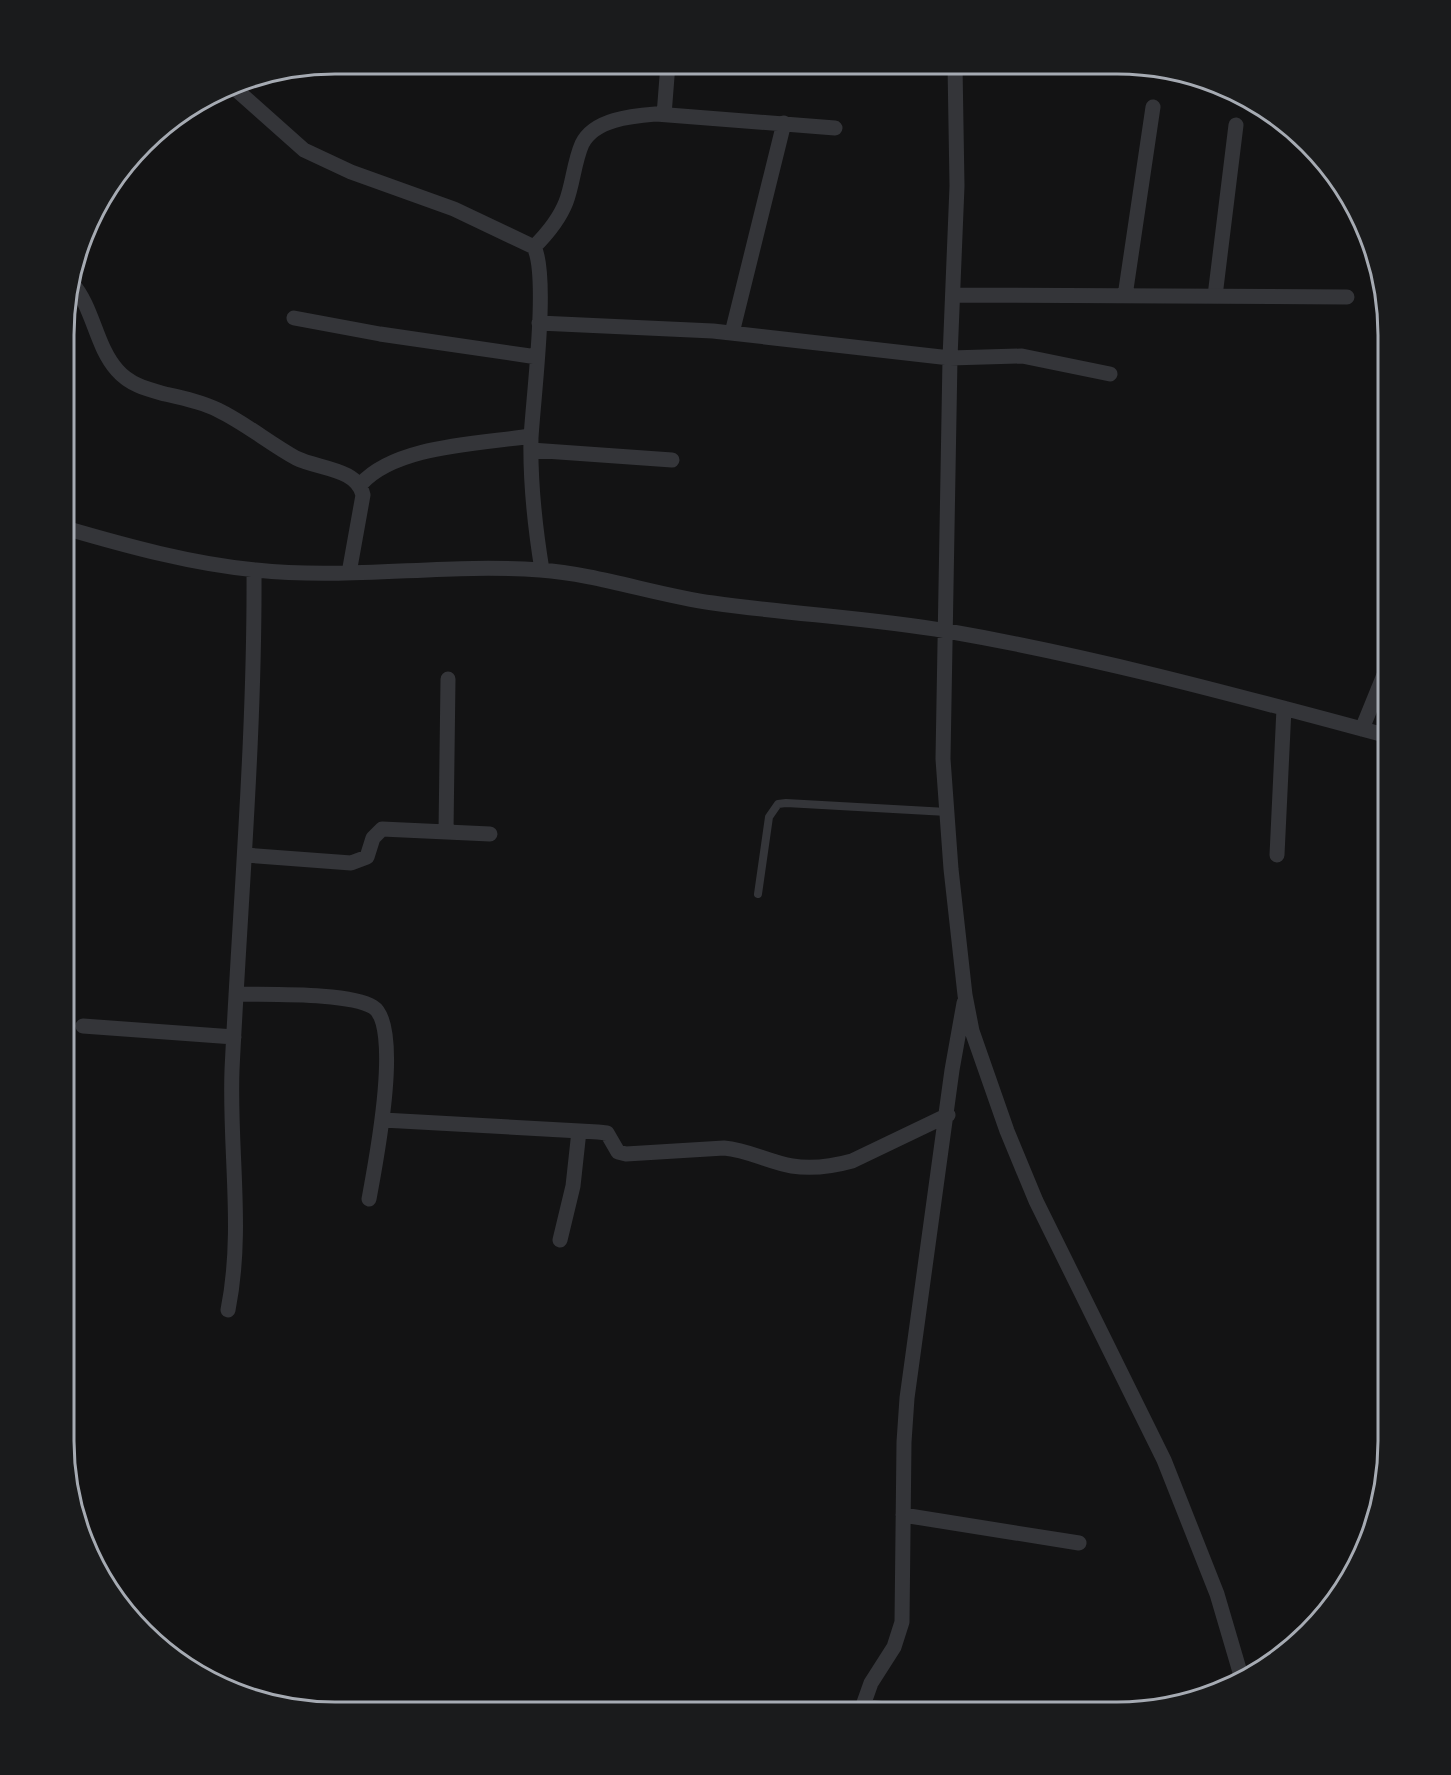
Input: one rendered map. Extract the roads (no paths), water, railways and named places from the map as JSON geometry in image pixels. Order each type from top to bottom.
[{"type":"street","points":[[664,115],[667,74]]},
{"type":"street","points":[[955,74],[957,186],[950,358],[943,759],[946,812],[965,995],[972,1031],[1007,1131],[1036,1201],[1164,1460],[1217,1594],[1240,1671]]},
{"type":"street","points":[[238,91],[304,150],[351,172],[454,208],[534,247]]},
{"type":"street","points":[[1125,296],[1153,107]]},
{"type":"street","points":[[534,247],[557,221],[566,203],[582,144],[588,135],[613,121],[633,116],[664,115],[835,128]]},
{"type":"street","points":[[732,333],[784,123]]},
{"type":"street","points":[[1215,296],[1236,125]]},
{"type":"street","points":[[534,247],[539,268],[537,357],[531,443],[536,537],[542,570]]},
{"type":"street","points":[[78,291],[88,306],[108,356],[128,381],[144,388],[216,409],[296,458],[350,476],[361,484],[363,495],[349,573]]},
{"type":"street","points":[[954,295],[1347,297]]},
{"type":"street","points":[[294,318],[401,338],[537,357]]},
{"type":"street","points":[[538,323],[732,333],[950,358],[1022,356],[1110,374]]},
{"type":"street","points":[[361,484],[377,468],[404,456],[531,443],[672,460]]},
{"type":"street","points":[[74,530],[134,547],[254,570],[349,573],[441,569],[542,570],[678,598],[781,613],[945,630],[1106,662],[1378,733]]},
{"type":"street","points":[[228,1310],[233,1285],[237,1218],[231,1103],[254,665],[254,570]]},
{"type":"street","points":[[446,832],[448,679]]},
{"type":"street","points":[[1362,729],[1378,690]]},
{"type":"street","points":[[1277,855],[1284,708]]},
{"type":"street","points":[[245,855],[360,862],[367,857],[373,838],[382,829],[490,834]]},
{"type":"street","points":[[236,994],[351,1000],[375,1008],[383,1019],[386,1035],[383,1120],[369,1199]]},
{"type":"street","points":[[864,1702],[871,1683],[894,1647],[902,1622],[907,1398],[948,1115],[952,1070],[965,995]]},
{"type":"street","points":[[83,1026],[234,1037]]},
{"type":"street","points":[[383,1120],[607,1133],[618,1152],[626,1154],[724,1148],[740,1149],[793,1166],[824,1166],[852,1161],[948,1115]]},
{"type":"street","points":[[560,1240],[573,1186],[579,1131]]},
{"type":"street","points":[[903,1515],[1079,1543]]},
{"type":"lane","points":[[758,894],[769,817],[778,804],[946,812]]}]
